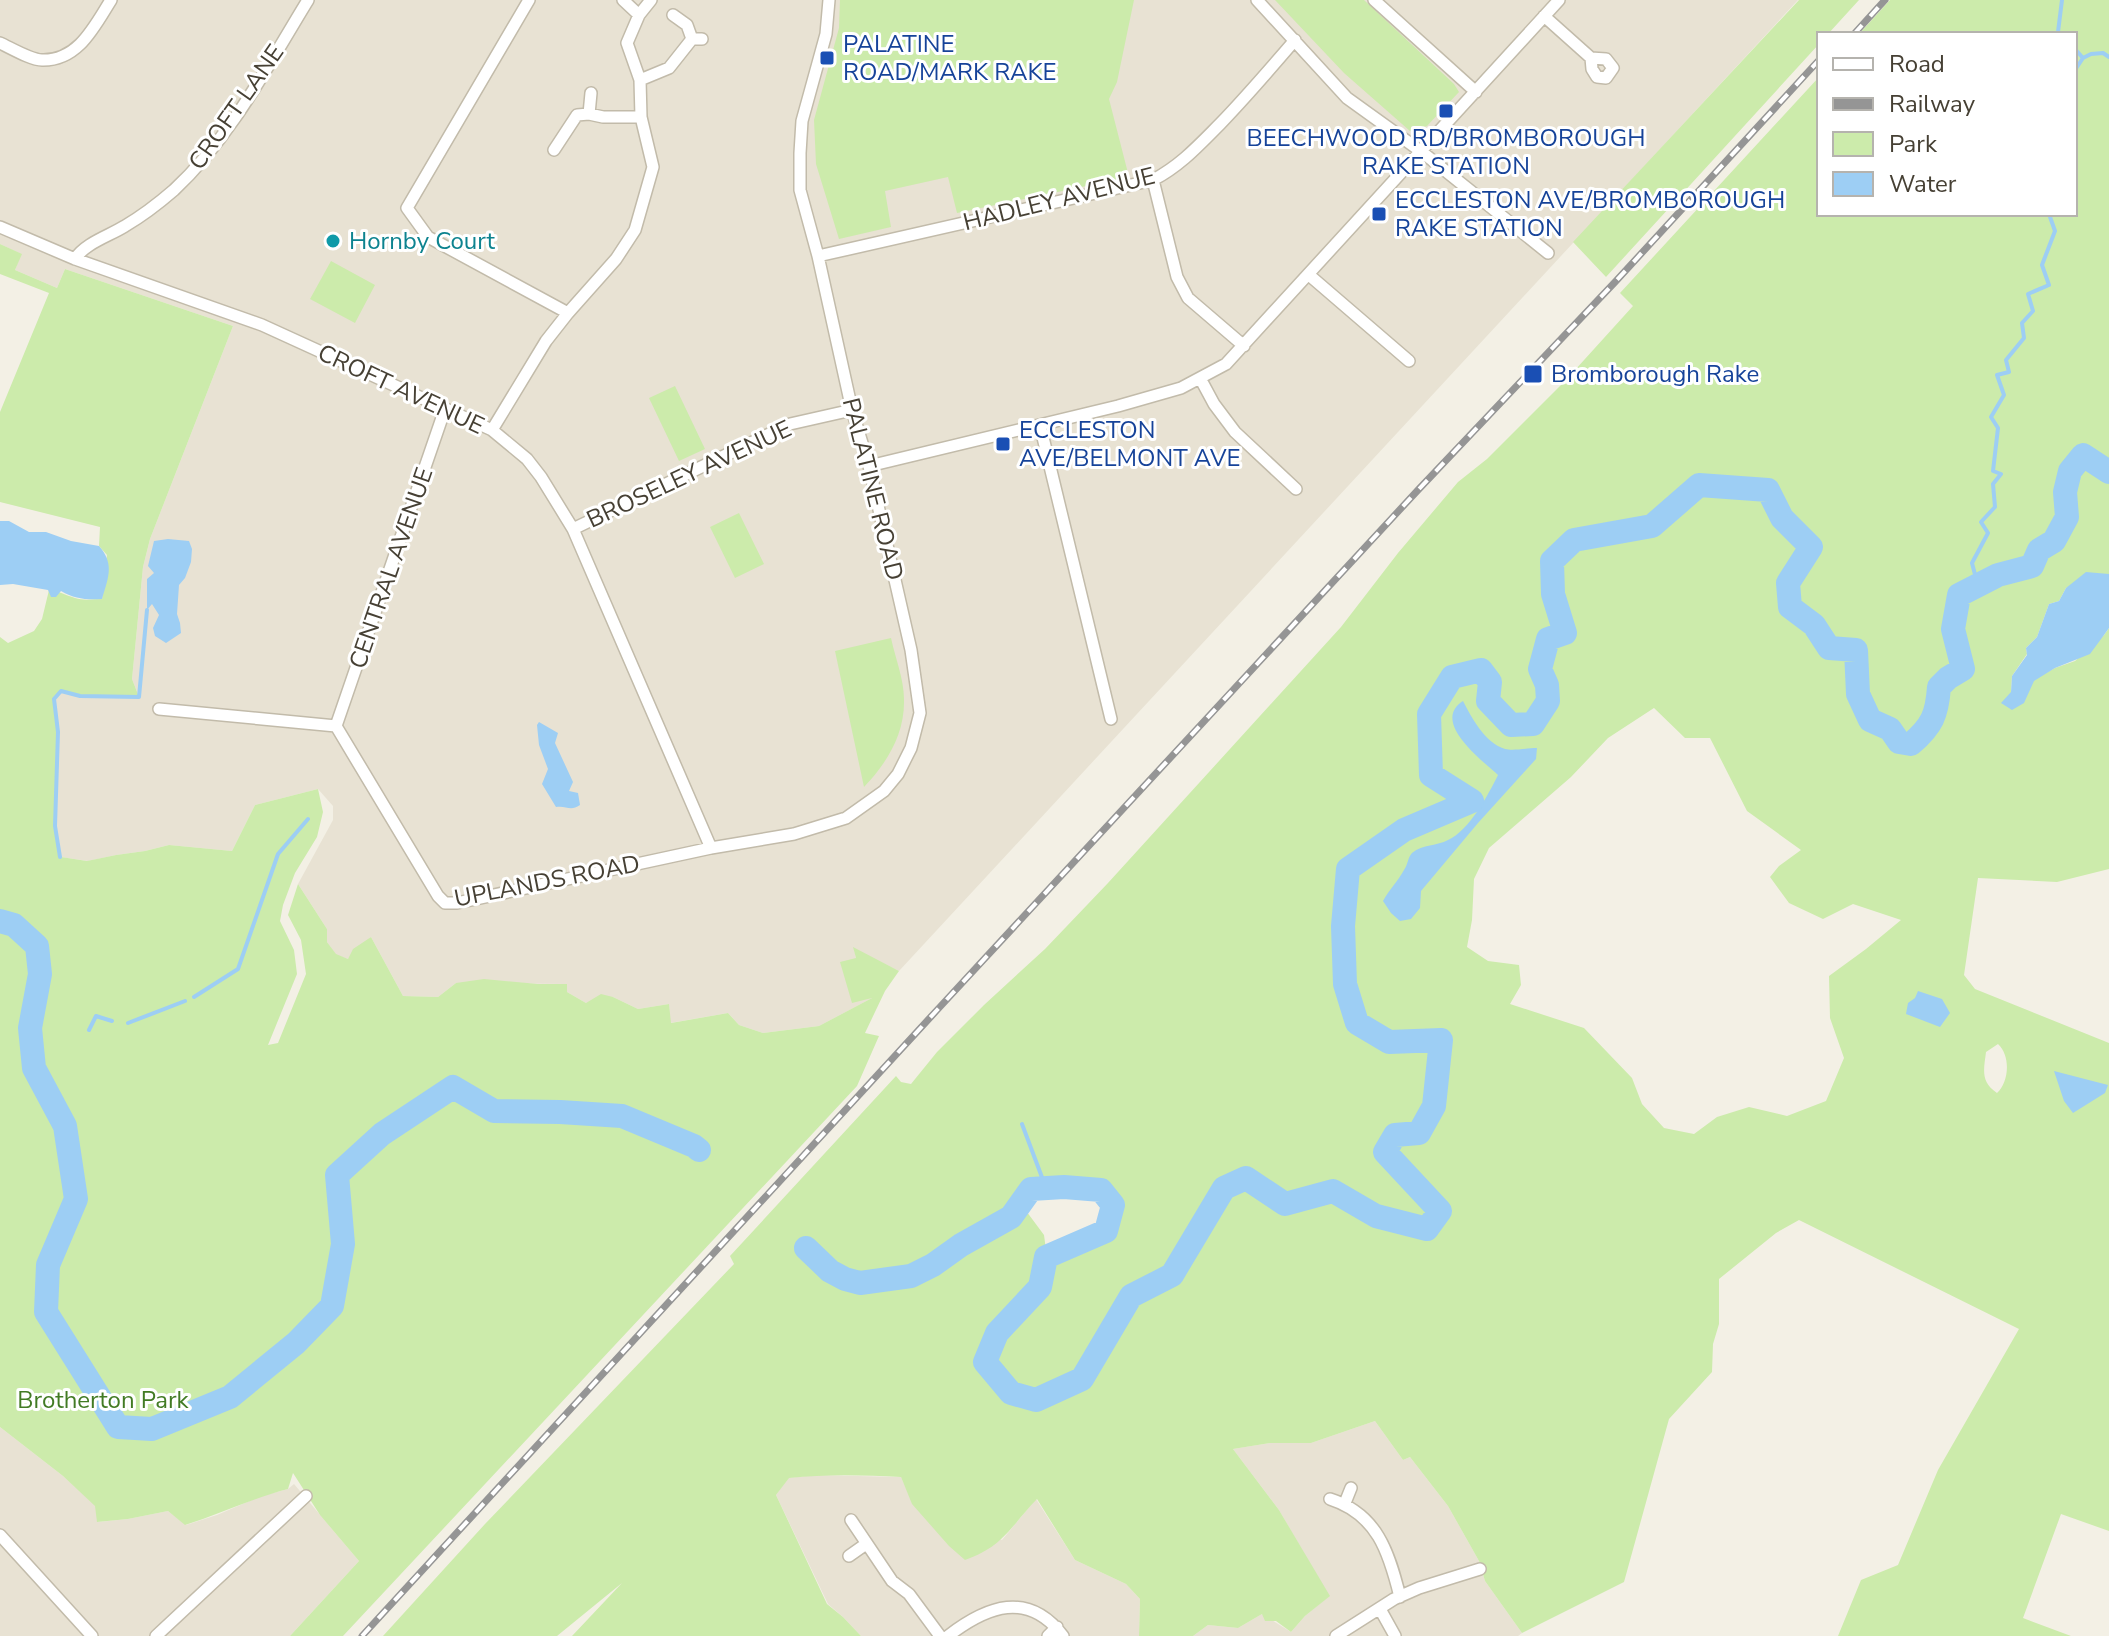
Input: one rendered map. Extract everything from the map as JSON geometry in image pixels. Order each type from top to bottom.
[{"type":"street","points":[[0,43],[40,61],[67,56],[87,39],[111,0]]},
{"type":"street","name":"CROFT LANE","points":[[75,259],[80,252],[152,208],[204,159],[247,100],[308,0]]},
{"type":"street","points":[[529,0],[407,208],[428,237],[568,313]]},
{"type":"street","points":[[623,0],[639,15]]},
{"type":"street","points":[[492,430],[527,371],[568,313],[616,259],[635,230],[653,167],[641,117],[640,80],[627,43],[639,15],[651,0]]},
{"type":"street","name":"PALATINE ROAD","points":[[711,848],[794,834],[846,818],[884,791],[898,774],[911,748],[920,713],[911,650],[869,466],[852,410],[800,190],[802,121],[826,34],[829,0]]},
{"type":"street","points":[[1257,0],[1347,98],[1422,152],[1548,253]]},
{"type":"street","points":[[1374,0],[1476,92]]},
{"type":"street","points":[[869,466],[1181,388],[1226,364],[1559,0]]},
{"type":"street","points":[[640,80],[669,68],[697,39],[687,25],[673,15]]},
{"type":"street","points":[[1544,16],[1591,58]]},
{"type":"street","name":"HADLEY AVENUE","points":[[818,256],[1153,180],[1189,155],[1295,40]]},
{"type":"street","points":[[589,114],[591,93]]},
{"type":"street","points":[[554,150],[577,115],[641,117]]},
{"type":"street","points":[[1153,180],[1177,277],[1188,298],[1244,346]]},
{"type":"street","name":"CROFT AVENUE","points":[[0,227],[75,259],[262,325],[492,430],[527,459],[573,529],[711,848]]},
{"type":"street","points":[[1309,275],[1409,361]]},
{"type":"street","points":[[1200,378],[1235,432],[1296,489]]},
{"type":"street","name":"CENTRAL AVENUE","points":[[336,726],[445,409]]},
{"type":"street","name":"BROSELEY AVENUE","points":[[573,529],[790,424],[852,410]]},
{"type":"street","points":[[1040,425],[1111,719]]},
{"type":"street","points":[[1104,692],[1118,689]]},
{"type":"street","points":[[159,709],[336,726]]},
{"type":"street","name":"UPLANDS ROAD","points":[[336,726],[445,903],[457,903],[711,848]]},
{"type":"street","points":[[1345,1503],[1351,1488]]},
{"type":"street","points":[[156,1636],[306,1496]]},
{"type":"street","points":[[1330,1499],[1345,1503],[1363,1516],[1379,1534],[1393,1567],[1400,1597]]},
{"type":"street","points":[[851,1520],[892,1581],[909,1594],[940,1636]]},
{"type":"street","points":[[0,1535],[92,1636]]},
{"type":"street","points":[[849,1556],[866,1544]]},
{"type":"street","points":[[1336,1636],[1419,1588],[1480,1569]]},
{"type":"street","points":[[948,1636],[980,1615],[1003,1607],[1021,1606],[1034,1612],[1056,1633]]},
{"type":"street","points":[[1380,1609],[1395,1636]]},
{"type":"shaded area","points":[[0,0],[1798,0],[899,971],[854,949],[878,995],[819,1026],[763,1033],[739,1025],[728,1013],[670,1023],[669,1004],[638,1009],[613,997],[586,1003],[567,992],[566,984],[456,983],[438,997],[403,996],[371,937],[348,959],[336,955],[327,942],[327,929],[298,884],[333,820],[333,806],[318,789],[255,805],[232,851],[169,845],[88,861],[60,857],[55,826],[58,732],[54,699],[61,691],[80,696],[139,697],[132,679],[143,567],[150,539],[233,326],[65,269],[57,288],[15,270],[21,254],[0,244]]},
{"type":"shaded area","points":[[1375,1421],[1403,1460],[1410,1457],[1448,1506],[1479,1561],[1485,1581],[1522,1633],[1518,1636],[1193,1636],[1208,1625],[1238,1628],[1262,1614],[1291,1632],[1329,1596],[1279,1510],[1233,1449],[1270,1443],[1311,1443]]},
{"type":"shaded area","points":[[0,1427],[96,1506],[98,1522],[168,1511],[186,1525],[288,1489],[294,1484],[359,1561],[290,1636],[0,1636]]},
{"type":"shaded area","points":[[814,1475],[901,1477],[913,1504],[1002,1540],[1036,1499],[1075,1560],[1126,1584],[1140,1599],[1139,1636],[861,1636],[828,1604],[776,1495],[788,1478]]},
{"type":"green space","points":[[840,0],[1134,0],[1117,82],[1109,99],[1129,177],[957,213],[948,177],[885,191],[891,227],[839,239],[816,164],[814,120],[839,28]]},
{"type":"green space","points":[[1275,0],[1364,0],[1459,92],[1427,126],[1410,131],[1344,73]]},
{"type":"green space","points":[[1799,0],[1859,0],[1830,32],[1817,32],[1817,46],[1606,277],[1573,242]]},
{"type":"green space","points":[[1890,0],[2109,0],[2109,574],[2066,588],[2059,601],[2049,604],[2037,637],[2026,648],[2027,654],[2012,676],[2011,692],[2055,668],[2075,661],[2109,628],[2109,869],[2057,882],[1978,878],[1964,975],[1975,989],[2109,1043],[2109,1531],[2061,1514],[2023,1618],[2071,1636],[1838,1636],[1861,1580],[1898,1565],[1938,1470],[2019,1329],[1799,1220],[1776,1233],[1719,1279],[1719,1324],[1713,1344],[1712,1372],[1669,1419],[1624,1582],[1522,1633],[1485,1581],[1479,1561],[1448,1506],[1410,1457],[1403,1460],[1375,1421],[1311,1443],[1270,1443],[1233,1449],[1279,1510],[1330,1596],[1291,1632],[1276,1621],[1265,1621],[1262,1614],[1238,1628],[1208,1625],[1193,1636],[1139,1636],[1140,1599],[1126,1584],[1075,1560],[1037,1499],[998,1542],[965,1560],[912,1504],[901,1477],[845,1475],[789,1478],[776,1495],[827,1604],[861,1636],[572,1636],[622,1583],[557,1636],[383,1636],[485,1524],[734,1264],[730,1256],[896,1076],[901,1082],[911,1084],[937,1052],[1045,949],[1108,883],[1341,627],[1458,482],[1487,459],[1565,381],[1633,306],[1620,293],[1817,79],[1817,216],[2077,216],[2077,32],[1861,32]],"holes":[[[1654,708],[1685,738],[1710,738],[1747,811],[1801,850],[1770,877],[1789,903],[1823,919],[1853,904],[1901,920],[1829,976],[1830,1018],[1844,1058],[1826,1101],[1787,1116],[1749,1107],[1717,1117],[1694,1134],[1664,1128],[1642,1104],[1632,1078],[1584,1028],[1510,1004],[1521,985],[1519,965],[1488,961],[1467,947],[1474,879],[1489,848],[1571,777],[1608,738]],[[1998,1044],[2007,1062],[2006,1076],[1997,1093],[1988,1084],[1984,1070],[1986,1052]],[[1064,1187],[1100,1190],[1113,1205],[1106,1231],[1047,1257],[1044,1235],[1021,1204],[1031,1189]]]},
{"type":"green space","name":"Brotherton Park","points":[[0,244],[22,254],[15,270],[57,288],[65,269],[233,326],[150,539],[143,567],[132,679],[139,697],[80,696],[62,692],[54,699],[58,732],[55,826],[61,857],[87,861],[169,845],[232,851],[255,805],[318,789],[323,812],[317,837],[295,873],[280,921],[294,950],[297,974],[268,1045],[278,1043],[306,974],[301,940],[288,915],[298,884],[327,929],[327,942],[336,954],[348,959],[353,949],[371,937],[403,996],[438,997],[456,983],[484,979],[567,984],[567,992],[586,1003],[601,994],[638,1009],[669,1004],[671,1023],[728,1013],[739,1025],[763,1033],[819,1026],[872,998],[852,1003],[840,962],[856,958],[853,947],[899,971],[885,991],[865,1033],[879,1036],[857,1086],[343,1636],[290,1636],[359,1561],[320,1515],[293,1473],[288,1489],[185,1525],[168,1511],[97,1522],[95,1506],[63,1476],[0,1427],[0,637],[8,643],[34,631],[42,619],[49,590],[78,599],[102,599],[107,555],[99,546],[100,527],[0,502],[0,412],[49,293],[0,274]]},
{"type":"green space","points":[[331,261],[375,285],[355,323],[310,299]]},
{"type":"green space","points":[[675,386],[705,449],[679,461],[649,398]]},
{"type":"green space","points":[[739,513],[764,564],[735,578],[710,527]]},
{"type":"green space","points":[[891,638],[904,691],[904,712],[893,747],[864,787],[835,651]]},
{"type":"water","points":[[0,521],[9,521],[29,532],[46,532],[99,546],[109,565],[102,599],[81,598],[61,591],[56,597],[51,597],[48,590],[0,585]]},
{"type":"water","points":[[154,541],[189,541],[192,549],[191,562],[179,585],[177,614],[181,633],[166,643],[155,636],[153,628],[159,615],[152,604],[147,610],[147,579],[154,573],[148,566]]},
{"type":"water","points":[[2086,572],[2109,574],[2109,628],[2090,654],[2055,668],[2034,681],[2024,703],[2012,710],[2001,703],[2011,692],[2012,676],[2027,655],[2026,648],[2037,637],[2049,604],[2059,601],[2066,588]]},
{"type":"water","points":[[1463,701],[1491,741],[1508,750],[1537,748],[1536,759],[1421,891],[1420,908],[1411,919],[1400,921],[1383,901],[1411,855],[1416,850],[1448,840],[1463,829],[1477,812],[1498,775],[1462,741],[1456,730],[1452,719],[1454,710]]},
{"type":"water","points":[[539,722],[558,733],[555,743],[573,782],[569,791],[578,793],[580,805],[577,807],[556,807],[542,784],[548,769],[539,745]]},
{"type":"water","points":[[1918,991],[1942,999],[1950,1013],[1940,1027],[1906,1014],[1908,1003]]},
{"type":"water","points":[[2054,1071],[2108,1085],[2105,1093],[2073,1113],[2064,1101]]},
{"type":"waterway","points":[[2058,32],[2062,0]]},
{"type":"waterway","points":[[2077,51],[2083,58],[2077,67]]},
{"type":"waterway","points":[[2083,58],[2103,53],[2109,57]]},
{"type":"waterway","points":[[1978,586],[1972,563],[1988,533],[1981,522],[1995,507],[1993,484],[2001,474],[1993,471],[1998,428],[1991,417],[2004,395],[1997,375],[2009,372],[2006,360],[2024,338],[2022,323],[2033,311],[2028,294],[2049,285],[2042,265],[2055,231],[2050,216]]},
{"type":"waterway","points":[[806,1248],[830,1271],[845,1279],[860,1283],[911,1276],[1011,1217],[1031,1189],[1064,1187],[1101,1190],[1113,1205],[1106,1231],[1046,1257],[1040,1287],[997,1333],[985,1362],[1011,1393],[1036,1400],[1082,1379],[1131,1296],[1172,1275],[1224,1188],[1246,1178],[1285,1204],[1333,1191],[1376,1216],[1427,1229],[1440,1211],[1385,1152],[1395,1135],[1419,1133],[1434,1106],[1441,1040],[1389,1042],[1357,1023],[1345,984],[1343,926],[1348,869],[1404,830],[1472,801],[1431,775],[1429,714],[1452,677],[1481,670],[1490,682],[1488,701],[1511,725],[1533,724],[1548,701],[1547,685],[1540,669],[1548,639],[1565,633],[1553,594],[1552,561],[1574,540],[1652,526],[1699,485],[1768,490],[1782,518],[1811,547],[1788,583],[1790,607],[1814,625],[1829,648],[1856,650],[1858,694],[1870,720],[1890,729],[1899,742],[1911,744],[1932,719],[1939,687],[1963,669],[1953,629],[1959,595],[1998,575],[2032,566],[2039,550],[2054,541],[2067,517],[2065,492],[2070,471],[2083,455],[2109,472]]},
{"type":"waterway","points":[[60,857],[55,826],[58,732],[54,699],[61,691],[80,696],[139,697],[147,610]]},
{"type":"waterway","points":[[194,997],[238,969],[278,854],[308,819]]},
{"type":"waterway","points":[[0,921],[14,925],[37,946],[40,974],[30,1028],[34,1068],[65,1126],[76,1199],[48,1265],[46,1312],[118,1427],[152,1429],[230,1397],[296,1343],[332,1306],[343,1244],[337,1175],[382,1134],[453,1087],[494,1111],[622,1116],[699,1150]]},
{"type":"waterway","points":[[128,1023],[185,1001]]},
{"type":"waterway","points":[[89,1030],[96,1016],[112,1021]]},
{"type":"waterway","points":[[1022,1124],[1046,1188]]},
{"type":"railway","points":[[1856,32],[1885,0]]},
{"type":"railway","points":[[362,1636],[938,1009],[1817,62]]},
{"type":"place","name":"PALATINE ROAD/MARK RAKE","points":[[827,58]]},
{"type":"place","name":"BEECHWOOD RD/BROMBOROUGH RAKE STATION","points":[[1446,111]]},
{"type":"place","name":"ECCLESTON AVE/BROMBOROUGH RAKE STATION","points":[[1379,214]]},
{"type":"place","name":"Hornby Court","points":[[333,241]]},
{"type":"place","name":"Bromborough Rake","points":[[1533,374]]},
{"type":"place","name":"ECCLESTON AVE/BELMONT AVE","points":[[1003,444]]}]
